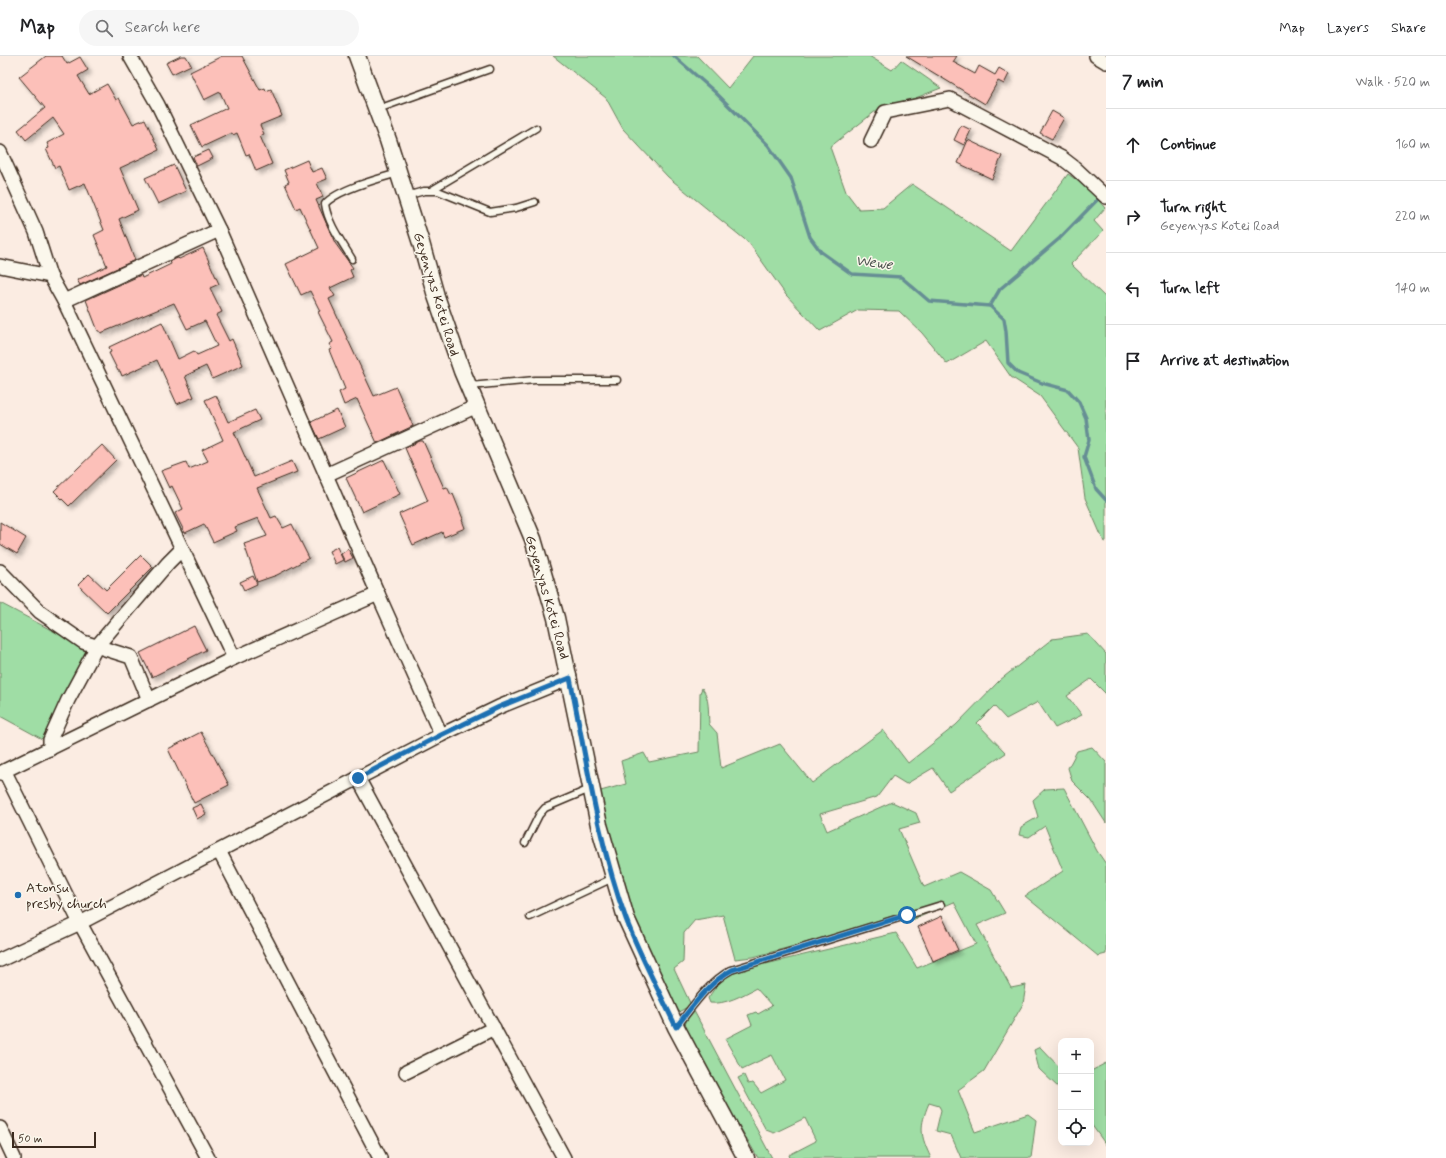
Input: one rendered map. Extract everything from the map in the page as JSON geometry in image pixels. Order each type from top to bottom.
[{"type":"street","points":[[130,56],[158,105],[219,230],[441,735]]},
{"type":"street","name":"Geyenyas Kotei Road","points":[[357,56],[377,109],[406,196],[436,296],[468,386],[533,539],[556,618],[570,678],[599,825],[626,918],[676,1027],[746,1158]]},
{"type":"street","points":[[1096,56],[1106,62]]},
{"type":"street","points":[[871,141],[885,112],[950,98],[1062,158],[1081,172],[1106,197]]},
{"type":"street","points":[[0,152],[36,232],[50,276],[64,301],[234,658]]},
{"type":"street","points":[[64,301],[219,230]]},
{"type":"street","points":[[0,266],[50,276]]},
{"type":"street","points":[[326,475],[477,406]]},
{"type":"street","points":[[50,749],[50,740],[68,700],[97,646],[168,563],[182,550]]},
{"type":"street","points":[[0,571],[40,612],[83,642],[131,657],[149,700]]},
{"type":"street","points":[[208,1158],[80,923],[3,772],[234,658],[378,594]]},
{"type":"street","points":[[0,959],[80,923],[441,735],[499,707],[570,678]]},
{"type":"street","points":[[358,778],[564,1158]]},
{"type":"street","points":[[219,851],[380,1158]]},
{"type":"street","points":[[406,1072],[494,1028]]},
{"type":"street","points":[[0,1128],[14,1158]]},
{"type":"lane","points":[[377,109],[490,69]]},
{"type":"lane","points":[[430,191],[536,128]]},
{"type":"lane","points":[[352,259],[326,212],[325,204],[330,198],[366,183],[398,173]]},
{"type":"lane","points":[[406,196],[430,191],[438,191],[490,212],[516,208],[534,202]]},
{"type":"lane","points":[[468,386],[535,380],[617,380]]},
{"type":"lane","points":[[525,843],[539,815],[545,808],[592,788]]},
{"type":"lane","points":[[530,917],[614,877]]},
{"type":"lane","points":[[676,1027],[713,984],[722,975],[732,970],[941,905]]},
{"type":"green space","points":[[553,56],[697,56],[728,88],[753,56],[869,56],[892,70],[901,60],[941,88],[913,99],[882,106],[830,147],[846,192],[859,209],[883,208],[912,184],[1011,251],[1068,174],[1088,188],[1105,208],[1094,221],[1103,231],[1071,264],[1106,298],[1106,541],[1104,542],[1085,498],[1078,448],[1040,396],[1011,377],[986,341],[947,364],[922,333],[899,311],[858,310],[820,331],[786,295],[749,243],[668,177],[623,129],[606,98]]},
{"type":"green space","points":[[0,603],[89,650],[42,739],[0,716]]},
{"type":"green space","points":[[1088,634],[1106,654],[1106,694],[1091,679],[1067,696],[1082,715],[1055,728],[1038,702],[1006,719],[994,706],[977,723],[1006,753],[949,791],[933,768],[906,784],[893,776],[877,797],[820,814],[827,831],[892,802],[916,813],[920,823],[899,829],[924,887],[959,872],[991,890],[1005,913],[977,925],[1011,988],[1026,985],[1023,1004],[984,1071],[958,1090],[975,1132],[1028,1114],[1036,1120],[1031,1158],[961,1158],[951,1135],[936,1131],[941,1110],[939,1106],[929,1103],[922,1125],[922,1131],[931,1158],[790,1158],[789,1155],[816,1141],[805,1118],[774,1133],[766,1130],[738,1078],[744,1075],[748,1084],[753,1083],[761,1093],[785,1080],[772,1055],[742,1069],[725,1039],[752,1025],[748,1015],[756,1012],[758,1014],[772,1006],[756,988],[734,999],[722,1002],[710,1003],[708,998],[722,978],[732,972],[762,962],[766,964],[896,933],[917,968],[976,944],[954,902],[908,922],[903,917],[753,957],[735,959],[723,915],[695,920],[684,933],[683,962],[674,969],[691,1005],[675,1014],[628,907],[597,792],[626,784],[621,761],[644,753],[649,762],[699,752],[700,693],[702,688],[705,692],[707,701],[709,724],[717,733],[721,768],[780,744],[812,783],[883,730],[908,763],[956,725],[1000,680],[1052,639]]},
{"type":"green space","points":[[1092,747],[1106,762],[1106,823],[1091,800],[1072,781],[1068,768],[1077,751]]},
{"type":"green space","points":[[1064,788],[1097,851],[1106,864],[1106,954],[1098,956],[1025,896],[1063,871],[1045,826],[1029,837],[1019,835],[1021,827],[1038,817],[1033,800],[1045,789]]},
{"type":"green space","points":[[694,1011],[772,1158],[758,1158],[691,1043],[684,1028],[687,1019]]},
{"type":"green space","points":[[1040,1047],[1058,1066],[1058,1087],[1039,1069],[1034,1050]]},
{"type":"green space","points":[[1106,1063],[1106,1145],[1094,1128],[1094,1069]]},
{"type":"building","points":[[46,56],[62,56],[67,64],[80,57],[88,70],[78,76],[89,94],[107,84],[116,100],[119,98],[133,124],[145,119],[159,150],[120,168],[138,210],[119,219],[135,260],[80,285],[77,280],[107,266],[94,235],[104,230],[85,183],[69,190],[59,166],[55,168],[46,149],[49,148],[47,143],[64,134],[53,118],[26,140],[18,130],[45,108],[19,77]]},
{"type":"building","points":[[181,56],[186,56],[191,65],[172,74],[166,63]]},
{"type":"building","points":[[222,56],[242,56],[260,90],[265,88],[266,91],[271,89],[282,116],[260,125],[264,134],[260,136],[272,164],[256,171],[249,154],[246,155],[237,133],[233,135],[232,133],[202,147],[191,125],[227,108],[220,92],[204,100],[190,72]]},
{"type":"building","points":[[906,56],[957,56],[953,62],[975,74],[979,66],[995,75],[999,68],[1009,74],[1004,84],[998,81],[985,104]]},
{"type":"building","points":[[1052,111],[1064,118],[1052,139],[1040,133]]},
{"type":"building","points":[[961,125],[971,130],[964,145],[954,140]]},
{"type":"building","points":[[968,140],[1002,156],[992,179],[958,163]]},
{"type":"building","points":[[209,150],[213,158],[197,166],[193,157]]},
{"type":"building","points":[[307,160],[312,172],[322,168],[327,179],[317,183],[323,197],[316,200],[335,243],[353,268],[350,270],[353,277],[330,288],[335,296],[329,299],[374,396],[396,387],[413,426],[377,443],[357,399],[344,405],[339,392],[345,389],[329,350],[332,349],[329,344],[333,342],[318,312],[320,311],[310,291],[301,295],[286,264],[319,248],[300,207],[296,209],[285,184],[289,182],[284,170]]},
{"type":"building","points":[[174,165],[186,191],[158,204],[145,178]]},
{"type":"building","points":[[203,248],[219,284],[210,288],[222,312],[216,315],[229,341],[232,339],[243,365],[212,379],[206,366],[185,376],[194,397],[177,404],[157,360],[122,376],[109,353],[111,352],[109,347],[162,322],[178,359],[194,351],[197,355],[217,346],[205,321],[187,329],[174,303],[101,333],[98,331],[86,300],[141,275],[142,278],[171,264],[170,261],[179,259]]},
{"type":"building","points":[[216,395],[228,422],[255,410],[260,420],[234,432],[254,477],[292,461],[297,472],[257,488],[271,518],[276,516],[283,528],[292,524],[309,558],[277,575],[257,582],[244,544],[267,536],[258,518],[235,527],[237,531],[213,542],[204,524],[185,533],[175,513],[183,509],[172,486],[169,488],[161,471],[186,462],[189,469],[208,461],[202,450],[223,440],[205,400]]},
{"type":"building","points":[[337,410],[345,427],[319,439],[311,422]]},
{"type":"building","points":[[423,441],[444,488],[447,487],[451,495],[453,494],[465,528],[444,537],[442,532],[413,545],[399,514],[428,501],[405,448]]},
{"type":"building","points":[[102,445],[116,460],[69,506],[54,491]]},
{"type":"building","points":[[384,460],[400,494],[362,512],[346,478]]},
{"type":"building","points":[[0,522],[26,538],[17,554],[0,544]]},
{"type":"building","points":[[337,547],[343,560],[335,564],[329,551]]},
{"type":"building","points":[[348,549],[353,558],[345,562],[341,554]]},
{"type":"building","points":[[141,555],[153,567],[107,613],[78,585],[89,574],[106,590]]},
{"type":"building","points":[[253,576],[257,584],[244,590],[240,582]]},
{"type":"building","points":[[194,626],[206,650],[152,677],[140,653]]},
{"type":"building","points":[[201,732],[229,785],[194,803],[168,749]]},
{"type":"building","points":[[201,804],[206,814],[197,819],[192,808]]},
{"type":"building","points":[[942,916],[958,950],[933,961],[918,927]]},
{"type":"waterway","name":"Wewe","points":[[674,56],[715,92],[768,145],[791,178],[810,237],[821,252],[852,274],[901,277],[929,301],[990,306],[1004,319],[1008,363],[1018,373],[1042,383],[1068,390],[1079,402],[1086,418],[1089,440],[1084,457],[1096,489],[1106,500]]},
{"type":"waterway","points":[[990,306],[1000,289],[1060,238],[1099,198]]},
{"type":"place","name":"Atonsu presby church","points":[[18,895]]},
{"type":"route","points":[[358,778],[499,707],[570,678],[599,825],[619,895],[626,918],[636,942],[676,1027],[713,984],[722,975],[732,970],[907,915]]}]
